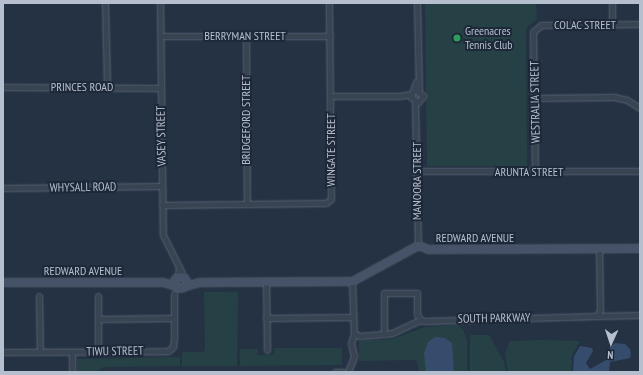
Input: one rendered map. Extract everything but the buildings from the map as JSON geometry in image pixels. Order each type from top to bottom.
[{"type":"street","points":[[105,3],[107,87]]},
{"type":"street","name":"VASEY STREET","points":[[160,3],[162,235],[179,264],[181,280]]},
{"type":"street","name":"WINGATE STREET","points":[[162,205],[326,203],[331,199],[329,3]]},
{"type":"street","name":"MANOORA STREET","points":[[417,3],[418,75],[415,96],[417,118],[418,245]]},
{"type":"street","points":[[612,3],[612,25]]},
{"type":"street","name":"COLAC STREET","points":[[533,32],[541,25],[640,24]]},
{"type":"street","name":"WESTRALIA STREET","points":[[533,32],[535,172]]},
{"type":"street","name":"BRIDGEFORD STREET","points":[[246,35],[247,204]]},
{"type":"street","name":"BERRYMAN STREET","points":[[160,36],[330,36]]},
{"type":"street","name":"PRINCES ROAD","points":[[3,88],[161,88]]},
{"type":"street","points":[[330,96],[415,96]]},
{"type":"street","points":[[535,98],[614,97],[627,100],[640,108]]},
{"type":"street","name":"ARUNTA STREET","points":[[417,171],[640,171]]},
{"type":"street","name":"WHYSALL ROAD","points":[[3,188],[162,186]]},
{"type":"street","name":"REDWARD AVENUE","points":[[3,282],[163,282],[181,280],[200,282],[352,281],[418,245],[428,249],[640,248]]},
{"type":"street","points":[[597,316],[600,310],[600,248]]},
{"type":"street","points":[[266,281],[267,350]]},
{"type":"street","points":[[349,371],[354,356],[351,343],[354,334],[351,317],[352,281]]},
{"type":"street","points":[[354,334],[384,334],[412,326],[420,320],[417,314],[417,294],[384,293],[384,334]]},
{"type":"street","name":"TIWU STREET","points":[[3,352],[168,351],[173,343],[174,294]]},
{"type":"street","points":[[39,296],[40,352]]},
{"type":"street","points":[[98,296],[98,351]]},
{"type":"street","name":"SOUTH PARKWAY","points":[[420,320],[640,315]]},
{"type":"street","points":[[266,318],[351,317]]},
{"type":"street","points":[[98,319],[174,318]]},
{"type":"street","points":[[72,352],[72,372]]},
{"type":"street","points":[[335,372],[343,372]]},
{"type":"green space","points":[[425,3],[536,3],[537,19],[526,28],[527,166],[427,166]]},
{"type":"green space","points":[[204,292],[238,292],[237,366],[182,366],[182,352],[203,352],[205,350]]},
{"type":"green space","points":[[458,325],[464,331],[467,341],[467,372],[420,372],[416,360],[359,361],[359,341],[393,339],[425,327]]},
{"type":"green space","points":[[470,335],[489,335],[504,362],[506,372],[470,372]]},
{"type":"green space","points":[[510,341],[580,341],[572,355],[571,372],[508,372],[505,353]]},
{"type":"green space","points":[[274,348],[342,348],[342,365],[240,366],[240,349],[258,349],[258,355],[274,355]]},
{"type":"green space","points":[[180,357],[180,366],[103,367],[97,372],[77,372],[77,359]]},
{"type":"water","points":[[435,337],[445,338],[452,343],[454,372],[426,372],[424,353],[428,342]]},
{"type":"water","points":[[615,343],[625,344],[630,349],[630,358],[610,362],[609,372],[573,372],[574,356],[580,346],[592,348],[593,351],[586,363],[590,369],[608,359],[610,347]]},
{"type":"place","name":"Greenacres Tennis Club","points":[[457,38]]}]
